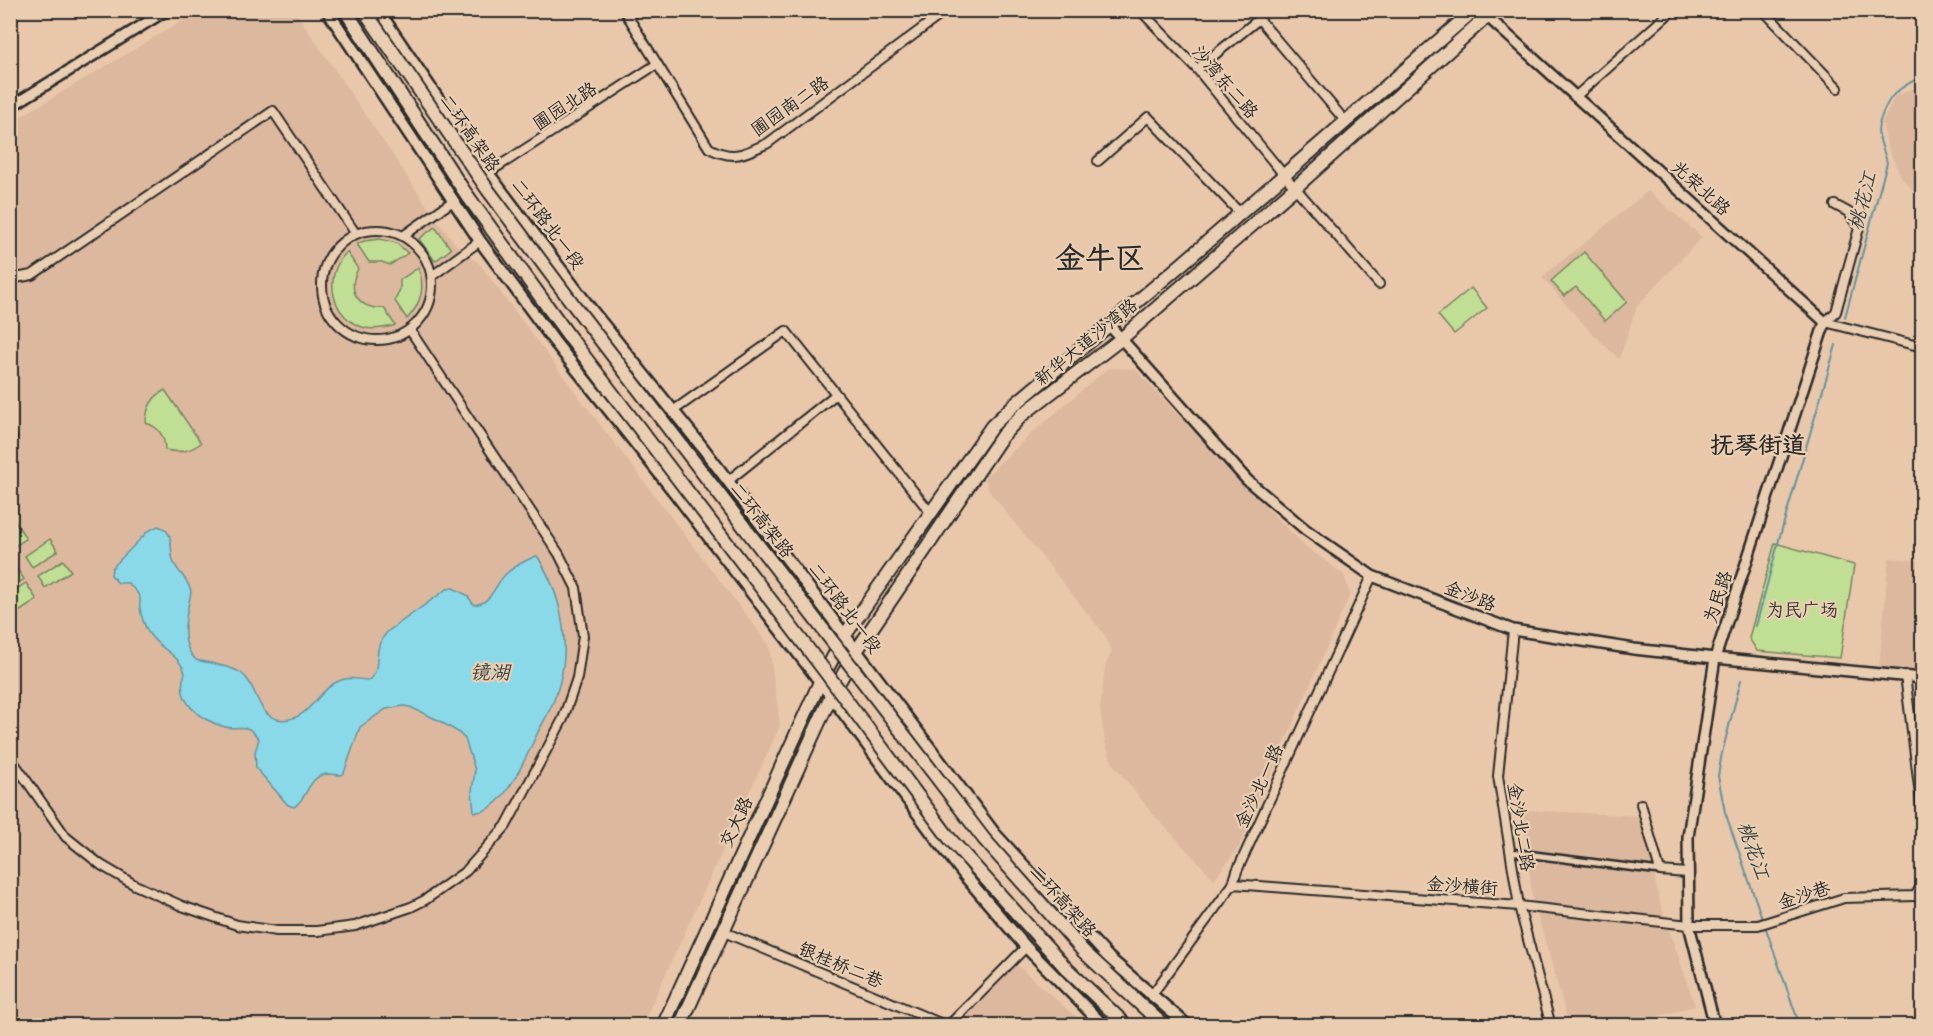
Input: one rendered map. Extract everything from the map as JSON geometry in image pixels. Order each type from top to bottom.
[{"type":"main road","points":[[327,10],[480,241],[554,341],[675,493],[831,696],[939,842],[1026,947],[1104,1026]]},
{"type":"main road","name":"二环高架路","points":[[345,10],[464,191],[564,330],[950,839],[1066,969],[1127,1026]]},
{"type":"main road","name":"二环高架路","points":[[364,10],[488,190],[569,299],[984,839],[1084,952],[1164,1026]]},
{"type":"main road","name":"二环路北一段","points":[[378,10],[488,173],[593,312],[728,481],[996,834],[1109,958],[1188,1026]]},
{"type":"main road","name":"新华大道沙湾路","points":[[845,635],[992,426],[1474,10]]},
{"type":"main road","name":"新华大道沙湾路","points":[[857,650],[1002,436],[1022,415],[1121,339],[1296,188],[1487,13]]},
{"type":"main road","name":"交大路","points":[[663,1026],[820,682],[845,635]]},
{"type":"main road","name":"交大路","points":[[680,1026],[831,696],[857,650]]},
{"type":"street","points":[[10,107],[167,10]]},
{"type":"street","points":[[626,14],[637,10]]},
{"type":"street","name":"圃园南二路","points":[[626,14],[709,148],[723,156],[745,153],[768,143],[947,10]]},
{"type":"street","name":"沙湾东二路","points":[[1140,10],[1197,69],[1284,175],[1379,284]]},
{"type":"street","points":[[1575,97],[1673,10]]},
{"type":"street","points":[[1763,10],[1838,88]]},
{"type":"street","name":"光荣北路","points":[[1487,13],[1575,97],[1825,322],[1923,347]]},
{"type":"street","points":[[1197,69],[1259,19],[1346,122]]},
{"type":"street","name":"圃园北路","points":[[488,173],[657,64]]},
{"type":"street","points":[[10,279],[32,274],[273,111],[356,234]]},
{"type":"street","points":[[1098,161],[1148,117],[1240,213]]},
{"type":"street","points":[[403,236],[453,201]]},
{"type":"street","name":"为民路","points":[[1715,1026],[1689,925],[1688,837],[1715,658],[1825,322],[1836,312],[1859,228],[1848,212],[1835,205]]},
{"type":"street","points":[[375,230],[403,236],[422,252],[431,269],[433,289],[429,307],[419,324],[403,335],[385,341],[366,340],[348,333],[334,320],[325,304],[322,287],[324,270],[331,254],[343,241],[356,234],[375,230]]},
{"type":"street","points":[[432,276],[480,241]]},
{"type":"street","name":"金沙路","points":[[1109,325],[1247,480],[1306,530],[1372,576],[1513,630],[1634,649],[1923,678]]},
{"type":"street","points":[[10,757],[66,837],[101,864],[135,885],[182,906],[237,925],[277,932],[317,931],[355,926],[411,907],[425,900],[466,871],[506,826],[563,719],[577,678],[583,636],[576,588],[559,554],[411,330]]},
{"type":"street","points":[[673,411],[786,331],[930,512]]},
{"type":"street","points":[[728,481],[835,395]]},
{"type":"street","name":"金沙北一路","points":[[1151,996],[1233,884],[1237,870],[1372,576]]},
{"type":"street","name":"金沙北二路","points":[[1513,630],[1498,776],[1519,906],[1551,1026]]},
{"type":"street","points":[[1905,675],[1923,811]]},
{"type":"street","points":[[1641,804],[1660,871]]},
{"type":"street","points":[[1510,852],[1688,873]]},
{"type":"street","name":"金沙横街","points":[[1233,884],[1519,906],[1689,925]]},
{"type":"street","name":"金沙巷","points":[[1689,925],[1758,925],[1844,898],[1915,896],[1923,885]]},
{"type":"street","name":"银桂桥二巷","points":[[724,932],[948,1026]]},
{"type":"street","points":[[948,1026],[1026,947]]},
{"type":"shaded area","points":[[199,11],[295,11],[434,216],[463,254],[478,262],[769,645],[780,726],[642,1025],[11,1025],[10,123]]},
{"type":"shaded area","points":[[1922,85],[1922,200],[1902,178],[1889,151],[1882,123],[1895,96]]},
{"type":"shaded area","points":[[1648,191],[1702,237],[1637,306],[1619,359],[1588,329],[1542,277]]},
{"type":"shaded area","points":[[1108,368],[1135,369],[1236,477],[1304,545],[1344,575],[1350,594],[1239,847],[1214,879],[1152,813],[1113,764],[1105,742],[1100,710],[1105,667],[1112,651],[1105,635],[989,491],[985,477]]},
{"type":"shaded area","points":[[1889,558],[1922,561],[1922,672],[1879,668]]},
{"type":"shaded area","points":[[1523,810],[1640,816],[1660,903],[1695,1006],[1626,1025],[1569,1025],[1532,895]]},
{"type":"shaded area","points":[[1017,965],[1085,1025],[956,1025]]},
{"type":"shaded area","points":[[1693,1015],[1696,1025],[1657,1025]]},
{"type":"green space","points":[[435,227],[451,249],[435,261],[419,239]]},
{"type":"green space","points":[[380,239],[396,243],[408,253],[390,265],[382,262],[369,262],[357,244]]},
{"type":"green space","points":[[347,252],[358,269],[353,285],[357,298],[368,306],[384,308],[395,325],[379,329],[365,328],[344,316],[334,295],[333,284],[334,272]]},
{"type":"green space","points":[[1584,252],[1627,302],[1605,321],[1576,287],[1564,296],[1551,281]]},
{"type":"green space","points":[[418,268],[422,282],[421,295],[407,319],[395,301],[400,289],[400,280]]},
{"type":"green space","points":[[1471,288],[1487,308],[1454,334],[1438,315]]},
{"type":"green space","points":[[165,390],[201,443],[188,450],[165,450],[164,440],[160,433],[146,423],[147,412],[151,404]]},
{"type":"green space","points":[[11,514],[26,539],[15,546],[11,539]]},
{"type":"green space","points":[[50,539],[58,551],[32,567],[25,556]]},
{"type":"green space","name":"为民广场","points":[[1775,543],[1854,565],[1840,658],[1757,651],[1749,638]]},
{"type":"green space","points":[[63,560],[71,571],[45,588],[38,576]]},
{"type":"green space","points":[[11,563],[24,579],[11,588]]},
{"type":"green space","points":[[26,583],[37,600],[11,617],[11,593]]},
{"type":"water","name":"镜湖","points":[[158,526],[168,532],[172,558],[191,592],[185,628],[190,653],[196,660],[241,673],[265,711],[277,719],[297,717],[332,685],[341,680],[351,678],[369,680],[375,673],[381,640],[387,632],[447,589],[453,588],[467,595],[474,605],[480,604],[489,597],[510,570],[528,559],[538,557],[550,580],[562,617],[563,667],[551,707],[513,782],[495,804],[485,810],[474,812],[472,791],[475,770],[465,739],[438,720],[404,706],[386,709],[360,727],[344,773],[321,776],[312,783],[299,803],[294,807],[288,805],[256,768],[255,752],[259,739],[253,732],[243,728],[228,728],[207,720],[186,701],[183,692],[185,673],[179,661],[148,632],[142,618],[140,598],[136,592],[128,583],[118,583],[111,575],[112,568],[148,531]]},
{"type":"waterway","name":"桃花江","points":[[1845,317],[1887,163],[1878,134],[1884,109],[1901,88],[1922,76]]},
{"type":"waterway","name":"桃花江","points":[[1756,626],[1836,345]]},
{"type":"waterway","name":"桃花江","points":[[1741,680],[1718,776],[1725,812],[1763,921]]},
{"type":"waterway","name":"桃花江","points":[[1765,926],[1800,1026]]},
{"type":"district","name":"金牛区","points":[[1100,258]]},
{"type":"district","name":"抚琴街道","points":[[1758,445]]}]
